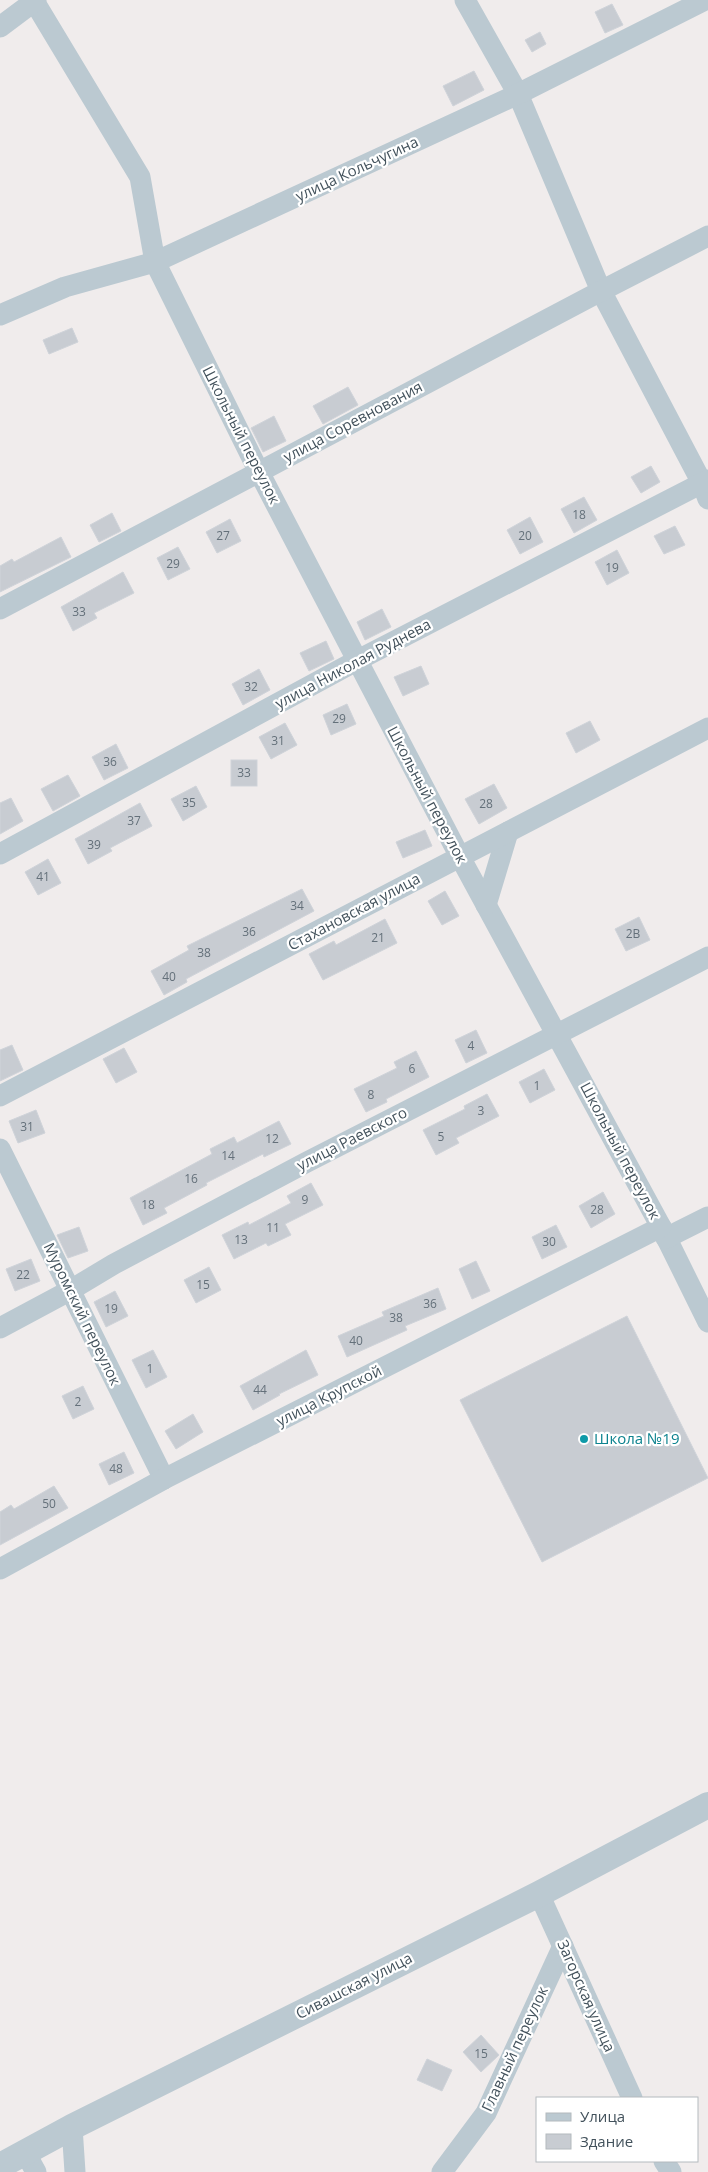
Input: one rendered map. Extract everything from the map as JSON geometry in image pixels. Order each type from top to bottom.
[{"type":"street","points":[[0,27],[35,0]]},
{"type":"street","name":"Школьный переулок","points":[[35,0],[140,176],[155,262],[259,472],[356,661],[663,1233],[708,1322]]},
{"type":"street","points":[[465,0],[518,94],[601,290],[706,487]]},
{"type":"street","name":"улица Кольчугина","points":[[0,315],[66,287],[155,262],[518,94],[705,0]]},
{"type":"street","name":"улица Соревнования","points":[[0,609],[601,290],[708,236]]},
{"type":"street","name":"улица Николая Руднева","points":[[0,854],[356,661],[706,487]]},
{"type":"street","name":"Стахановская улица","points":[[0,1096],[708,728]]},
{"type":"street","points":[[486,906],[508,832]]},
{"type":"street","name":"улица Раевского","points":[[0,1328],[70,1291],[114,1264],[708,957]]},
{"type":"street","name":"Муромский переулок","points":[[0,1149],[164,1480]]},
{"type":"street","name":"улица Крупской","points":[[0,1568],[164,1480],[663,1233],[708,1217]]},
{"type":"street","name":"Сивашская улица","points":[[0,2166],[30,2162],[72,2127],[540,1894],[708,1805]]},
{"type":"street","name":"Загорская улица","points":[[540,1894],[632,2097]]},
{"type":"street","name":"Главный переулок","points":[[442,2172],[486,2113],[563,1946]]},
{"type":"street","points":[[72,2127],[75,2172]]},
{"type":"building","points":[[612,4],[623,25],[605,33],[595,12]]},
{"type":"building","points":[[540,32],[546,44],[532,52],[525,40]]},
{"type":"building","points":[[474,71],[484,90],[453,106],[443,86]]},
{"type":"building","points":[[72,328],[78,342],[49,354],[43,340]]},
{"type":"building","points":[[348,387],[358,405],[323,424],[313,406]]},
{"type":"building","points":[[274,416],[286,441],[263,452],[251,428]]},
{"type":"building","points":[[651,466],[660,482],[641,493],[631,477]]},
{"type":"building","points":[[584,497],[597,520],[574,533],[561,509]]},
{"type":"building","points":[[112,513],[121,531],[99,542],[90,525]]},
{"type":"building","points":[[530,517],[543,542],[520,554],[507,530]]},
{"type":"building","points":[[230,519],[241,541],[217,553],[206,532]]},
{"type":"building","points":[[675,526],[685,545],[664,554],[654,536]]},
{"type":"building","points":[[61,537],[71,557],[0,592],[0,566],[12,559],[14,562]]},
{"type":"building","points":[[178,547],[190,569],[168,580],[157,558]]},
{"type":"building","points":[[617,550],[629,573],[607,585],[595,562]]},
{"type":"building","points":[[123,572],[134,593],[94,613],[97,618],[73,631],[61,607]]},
{"type":"building","points":[[382,609],[391,627],[365,640],[357,622]]},
{"type":"building","points":[[326,641],[334,659],[309,671],[300,653]]},
{"type":"building","points":[[421,666],[429,684],[403,696],[394,677]]},
{"type":"building","points":[[259,669],[270,690],[243,705],[232,684]]},
{"type":"building","points":[[347,704],[356,724],[331,735],[323,715]]},
{"type":"building","points":[[590,721],[600,740],[576,753],[566,733]]},
{"type":"building","points":[[285,723],[297,745],[271,759],[259,737]]},
{"type":"building","points":[[116,744],[128,768],[104,780],[92,757]]},
{"type":"building","points":[[231,760],[257,760],[257,786],[231,786]]},
{"type":"building","points":[[68,775],[80,796],[53,811],[41,789]]},
{"type":"building","points":[[494,784],[507,808],[479,824],[465,799]]},
{"type":"building","points":[[196,786],[207,807],[183,821],[171,799]]},
{"type":"building","points":[[11,798],[23,821],[0,834],[0,803]]},
{"type":"building","points":[[140,803],[152,826],[110,848],[112,851],[88,864],[75,839]]},
{"type":"building","points":[[425,830],[432,846],[403,858],[396,842]]},
{"type":"building","points":[[48,859],[61,883],[38,895],[25,872]]},
{"type":"building","points":[[302,889],[314,911],[186,979],[187,982],[164,995],[151,971],[189,950],[187,946]]},
{"type":"building","points":[[445,891],[459,916],[442,925],[428,901]]},
{"type":"building","points":[[639,917],[650,940],[626,951],[615,929]]},
{"type":"building","points":[[385,919],[397,943],[323,980],[309,954],[334,941],[336,945]]},
{"type":"building","points":[[476,1030],[487,1053],[466,1063],[455,1040]]},
{"type":"building","points":[[12,1045],[23,1070],[0,1081],[0,1050]]},
{"type":"building","points":[[124,1048],[137,1072],[116,1083],[103,1059]]},
{"type":"building","points":[[416,1051],[429,1077],[386,1099],[387,1102],[366,1112],[354,1089],[397,1068],[394,1062]]},
{"type":"building","points":[[544,1069],[555,1090],[530,1103],[519,1082]]},
{"type":"building","points":[[487,1094],[499,1116],[456,1138],[459,1143],[436,1155],[423,1130],[465,1109],[464,1106]]},
{"type":"building","points":[[36,1110],[45,1133],[18,1143],[9,1121]]},
{"type":"building","points":[[279,1121],[291,1144],[264,1157],[263,1154],[206,1183],[207,1185],[164,1208],[167,1213],[143,1225],[130,1198],[212,1154],[210,1149],[234,1137],[237,1143]]},
{"type":"building","points":[[311,1183],[323,1205],[285,1224],[291,1235],[268,1246],[266,1243],[234,1259],[222,1235],[248,1222],[249,1225],[291,1203],[287,1196]]},
{"type":"building","points":[[603,1192],[615,1214],[591,1228],[579,1206]]},
{"type":"building","points":[[556,1225],[567,1247],[542,1259],[532,1237]]},
{"type":"building","points":[[79,1227],[88,1251],[68,1258],[57,1235]]},
{"type":"building","points":[[31,1259],[40,1281],[15,1291],[6,1269]]},
{"type":"building","points":[[476,1261],[490,1291],[472,1299],[459,1269]]},
{"type":"building","points":[[209,1267],[221,1290],[196,1303],[184,1280]]},
{"type":"building","points":[[438,1288],[446,1309],[405,1326],[407,1330],[347,1357],[338,1336],[384,1316],[382,1312]]},
{"type":"building","points":[[115,1291],[128,1316],[106,1327],[94,1302]]},
{"type":"building","name":"Школа №19","points":[[627,1316],[708,1478],[542,1562],[460,1400]]},
{"type":"building","points":[[153,1350],[167,1377],[146,1388],[132,1360]]},
{"type":"building","points":[[306,1350],[318,1375],[279,1394],[253,1410],[240,1386]]},
{"type":"building","points":[[83,1386],[94,1409],[73,1419],[62,1396]]},
{"type":"building","points":[[193,1414],[203,1432],[176,1449],[165,1431]]},
{"type":"building","points":[[124,1452],[134,1473],[109,1485],[99,1464]]},
{"type":"building","points":[[54,1486],[68,1508],[0,1545],[0,1512],[11,1505],[14,1509]]},
{"type":"building","points":[[481,2035],[499,2055],[481,2072],[463,2052]]},
{"type":"building","points":[[427,2059],[452,2070],[442,2091],[417,2080]]},
{"type":"place","name":"Школа №19","points":[[584,1439]]}]
